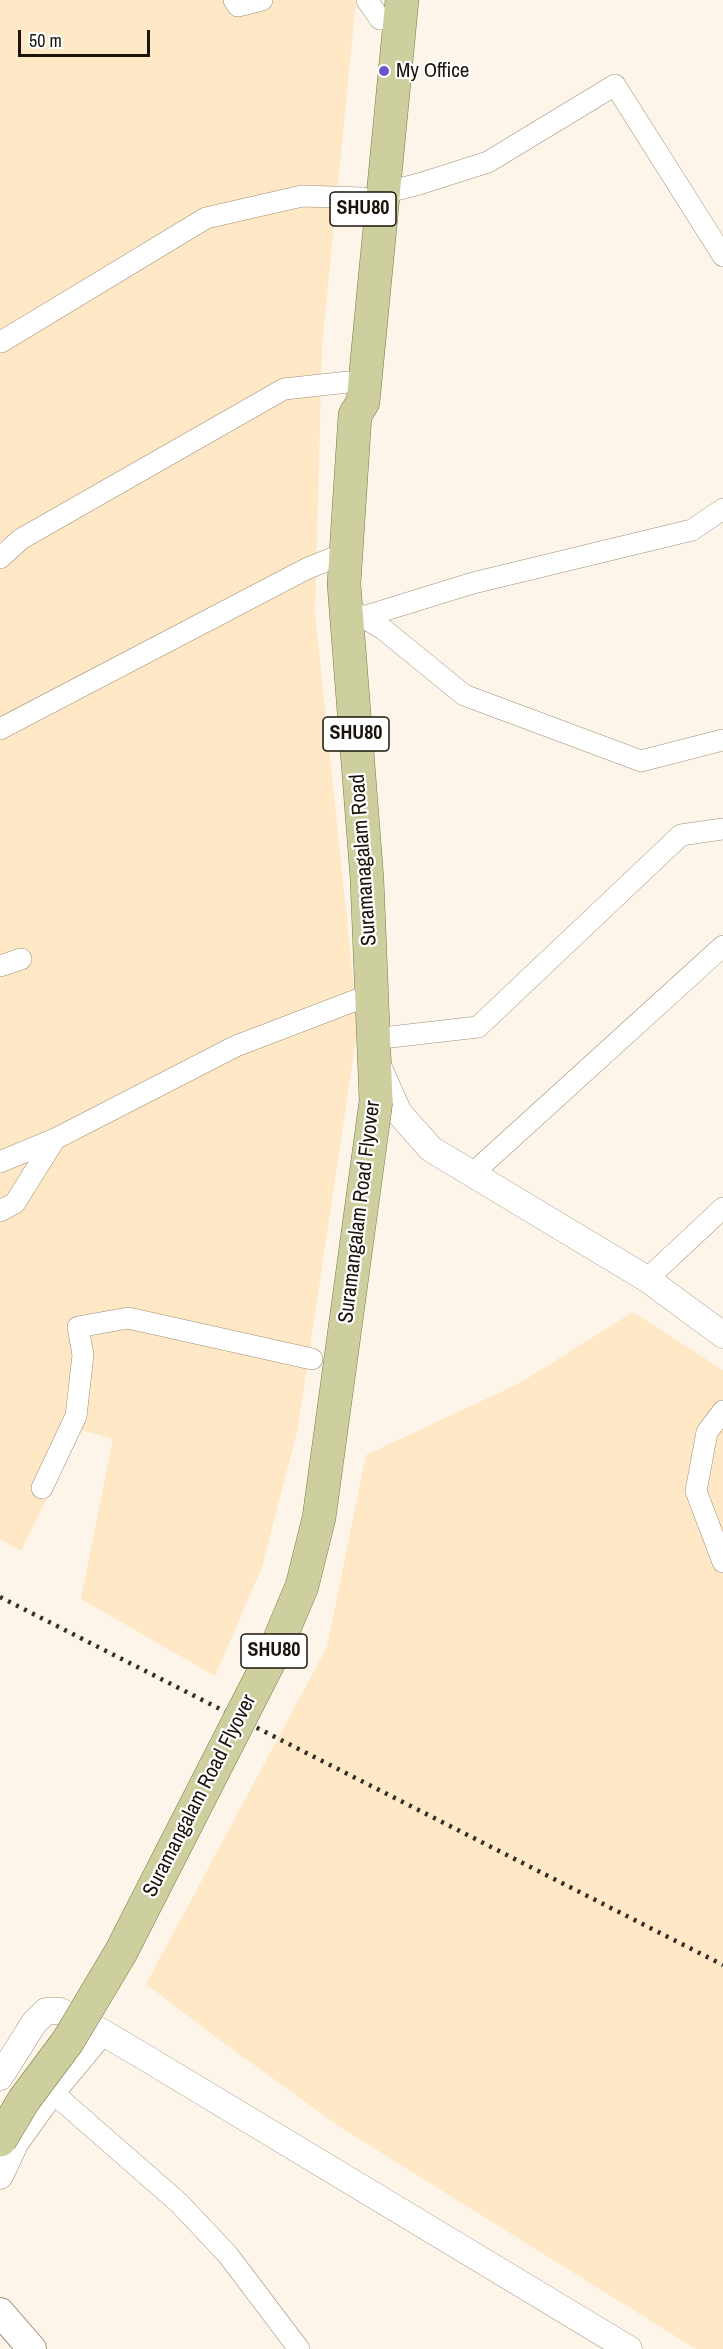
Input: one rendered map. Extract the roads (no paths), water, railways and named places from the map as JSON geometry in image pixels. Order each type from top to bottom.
[{"type":"main road","name":"Suramanagalam Road","points":[[373,1047],[354,612],[345,553],[355,415],[363,402],[383,5]]},
{"type":"main road","name":"Suramanagalam Road","points":[[355,415],[346,401],[374,195]]},
{"type":"main road","name":"Suramangalam Road Flyover","points":[[0,2140],[24,2100],[68,2041],[121,1952],[276,1648],[302,1586],[319,1518],[373,1047]]},
{"type":"main road","name":"Suramangalam Road Flyover","points":[[0,2112],[56,2033],[109,1943],[263,1641],[288,1581],[305,1515],[368,1099]]},
{"type":"main road","points":[[0,2312],[32,2349]]},
{"type":"street","points":[[234,0],[238,6],[262,0]]},
{"type":"street","points":[[1,342],[206,218],[302,196],[374,195],[419,184],[488,162],[615,85],[719,242]]},
{"type":"street","points":[[0,558],[21,539],[284,389],[348,382]]},
{"type":"street","points":[[354,612],[692,530],[723,509]]},
{"type":"street","points":[[0,729],[306,569],[345,553]]},
{"type":"street","points":[[354,612],[383,629],[464,696],[641,761],[723,740]]},
{"type":"street","points":[[723,829],[681,835],[478,1027],[373,1047],[399,1113],[431,1149],[647,1279],[723,1335]]},
{"type":"street","points":[[472,1174],[723,946]]},
{"type":"street","points":[[0,966],[21,959]]},
{"type":"street","points":[[0,1162],[55,1139],[236,1046],[372,994]]},
{"type":"street","points":[[0,1211],[15,1203],[55,1139]]},
{"type":"street","points":[[647,1279],[723,1208]]},
{"type":"street","points":[[42,1488],[76,1416],[83,1355],[78,1327],[128,1318],[312,1359]]},
{"type":"street","points":[[723,1411],[707,1432],[696,1491],[723,1562]]},
{"type":"street","points":[[0,2077],[34,2023],[46,2011],[60,2011],[102,2032],[623,2348]]},
{"type":"street","points":[[0,2176],[16,2142],[52,2092],[102,2032]]},
{"type":"street","points":[[52,2092],[179,2203],[228,2255],[299,2349]]},
{"type":"railway","points":[[0,1597],[723,1965]]},
{"type":"place","name":"My Office","points":[[384,71]]}]
